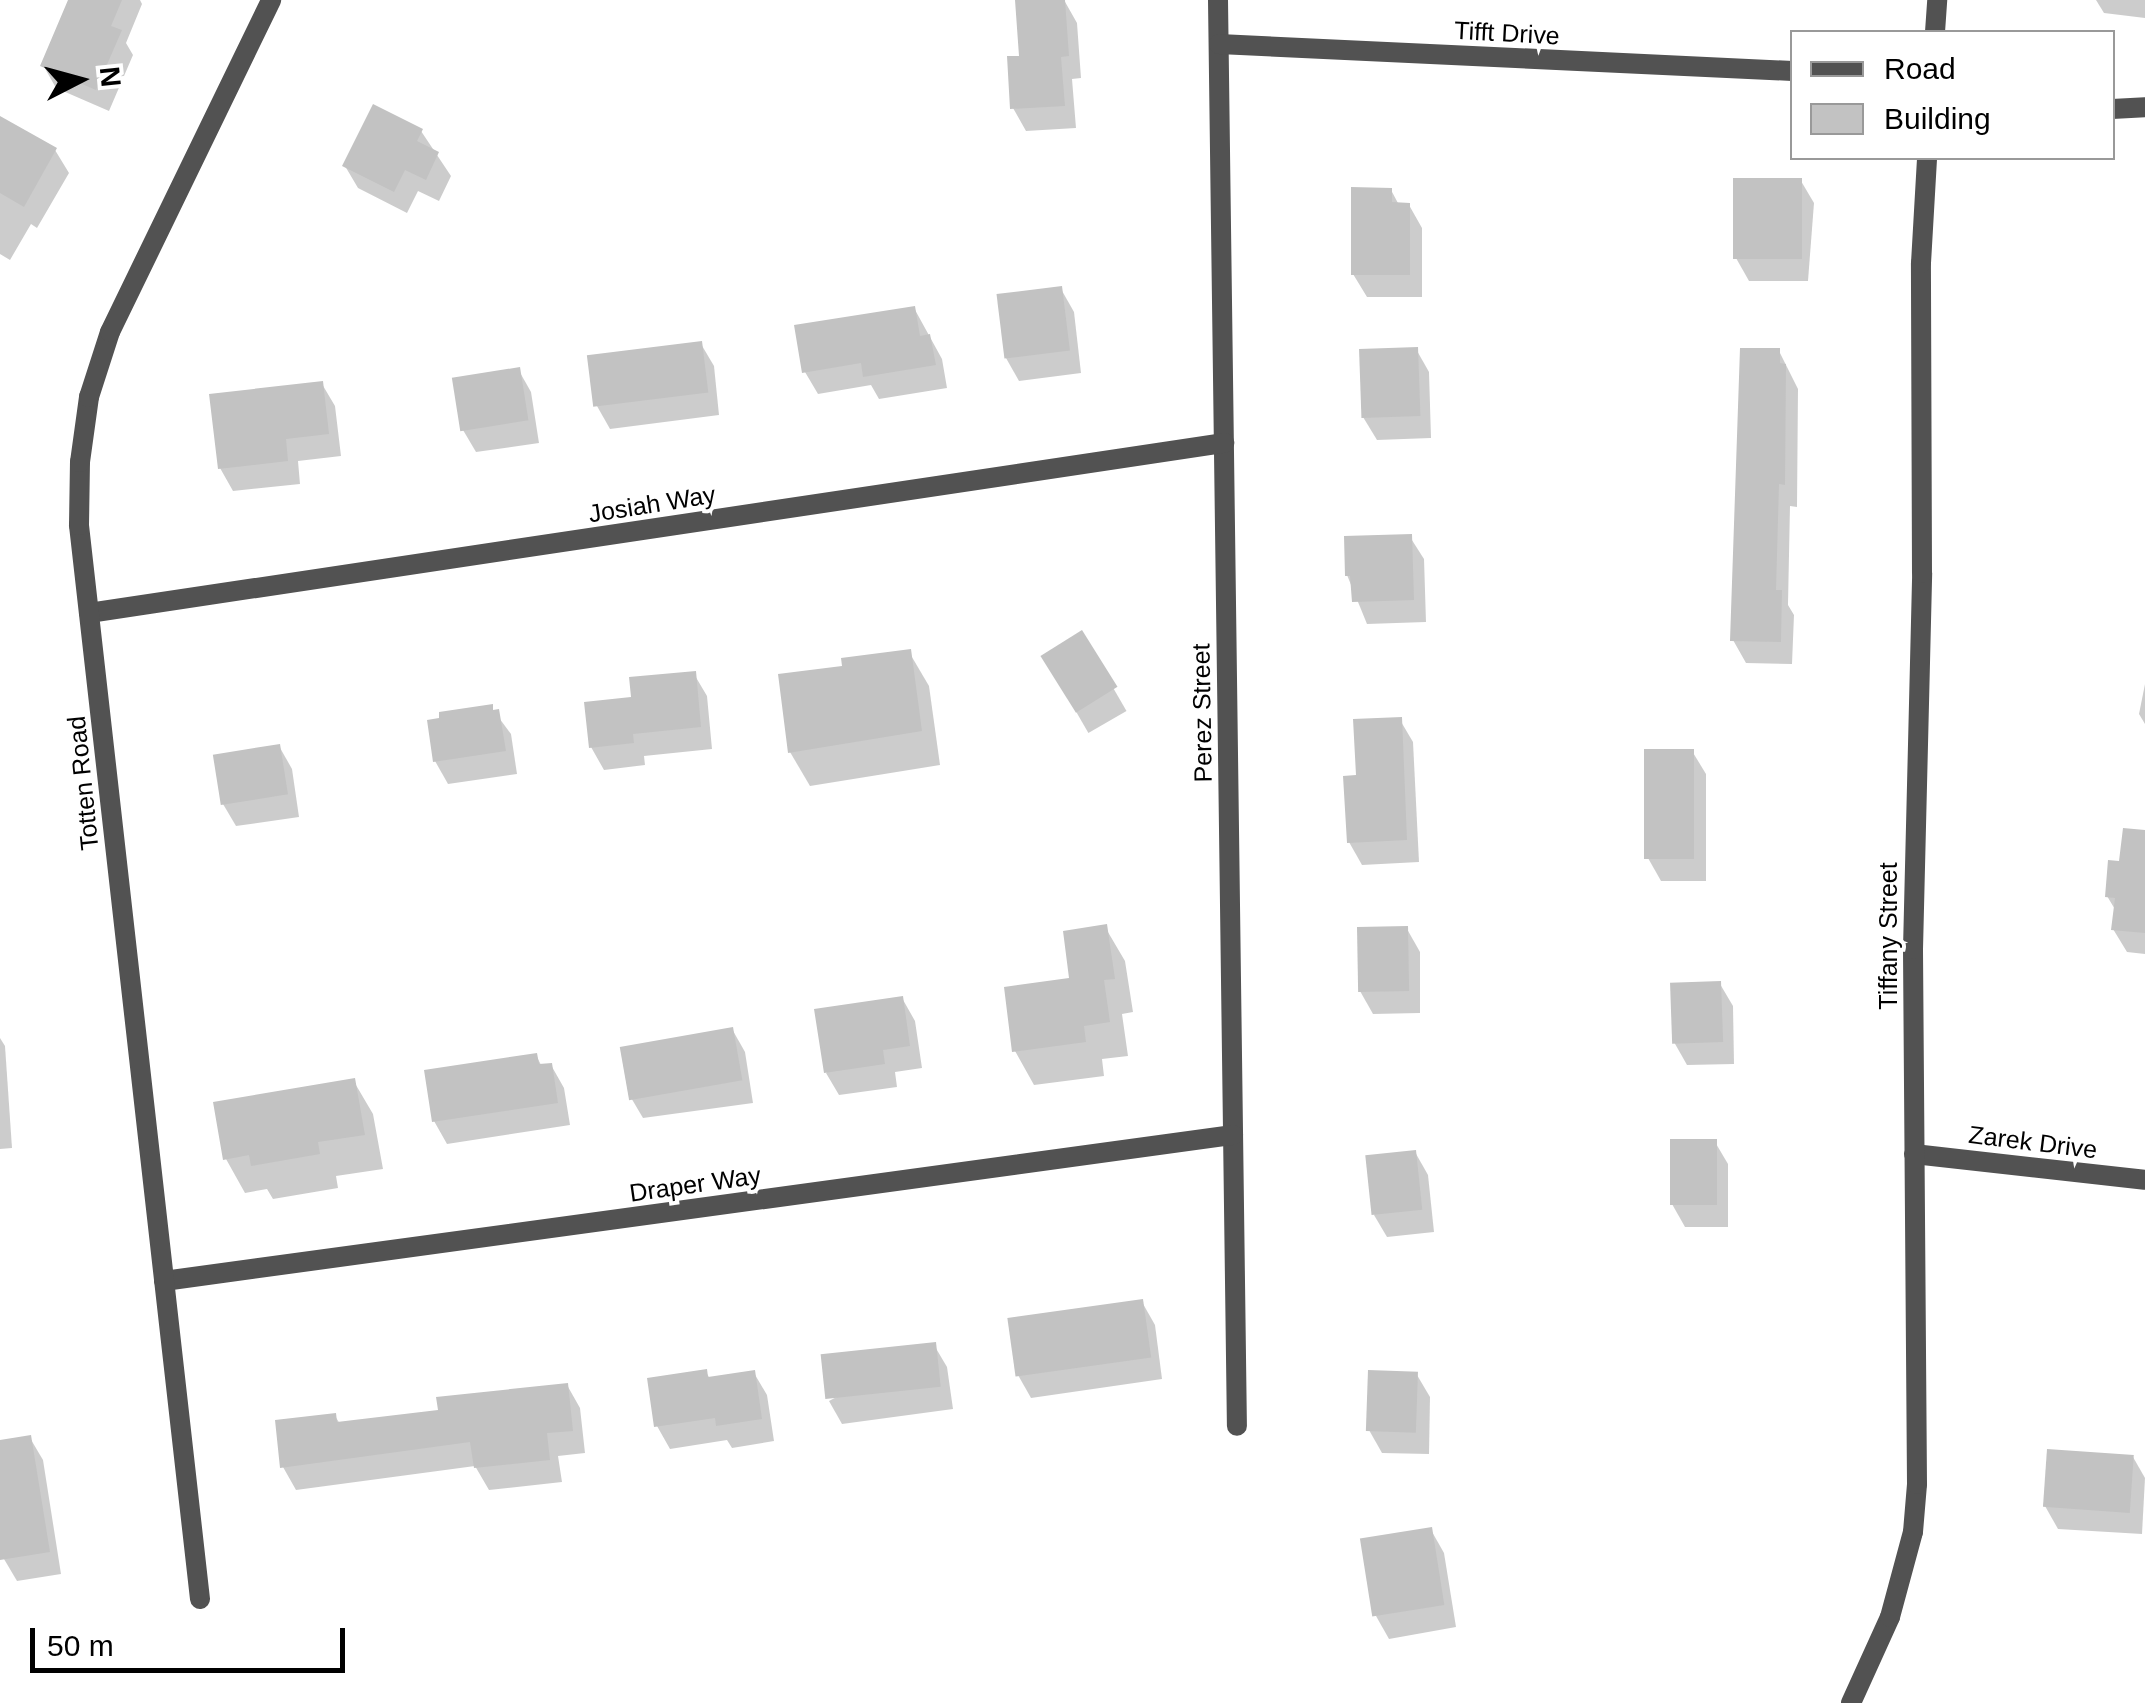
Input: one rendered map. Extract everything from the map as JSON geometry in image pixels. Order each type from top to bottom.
[{"type":"street","name":"Totten Road","points":[[200,1599],[78,525],[80,462],[89,396],[110,332],[271,0]]},
{"type":"street","name":"Perez Street","points":[[1218,0],[1237,1426]]},
{"type":"street","points":[[1935,30],[1937,0]]},
{"type":"street","name":"Tifft Drive","points":[[1219,44],[1790,71]]},
{"type":"street","points":[[2115,109],[2145,108]]},
{"type":"street","name":"Tiffany Street","points":[[1851,1703],[1890,1617],[1913,1532],[1920,1436],[1914,1154],[1914,838],[1922,572],[1921,263],[1927,160]]},
{"type":"street","name":"Josiah Way","points":[[88,614],[1224,443]]},
{"type":"street","name":"Draper Way","points":[[164,1282],[1233,1136]]},
{"type":"street","name":"Zarek Drive","points":[[1914,1154],[2145,1180]]},
{"type":"building","points":[[68,0],[122,0],[111,26],[122,30],[96,90],[40,66]]},
{"type":"building","points":[[1015,0],[1065,0],[1069,56],[1061,57],[1065,106],[1010,109],[1007,56],[1019,56]]},
{"type":"building","points":[[373,104],[423,129],[417,141],[439,152],[426,180],[405,170],[394,192],[342,166]]},
{"type":"building","points":[[0,116],[57,148],[24,207],[0,193]]},
{"type":"building","points":[[1733,178],[1802,178],[1802,259],[1733,259]]},
{"type":"building","points":[[1351,187],[1392,188],[1392,202],[1410,203],[1410,275],[1351,275]]},
{"type":"building","points":[[1062,286],[1070,351],[1004,359],[996,294]]},
{"type":"building","points":[[915,306],[920,336],[930,334],[936,365],[863,377],[861,363],[802,373],[794,325]]},
{"type":"building","points":[[702,341],[708,393],[593,407],[587,355]]},
{"type":"building","points":[[1418,347],[1420,416],[1361,418],[1359,349]]},
{"type":"building","points":[[1740,348],[1780,348],[1780,363],[1786,364],[1785,485],[1779,484],[1776,590],[1782,590],[1781,642],[1730,641]]},
{"type":"building","points":[[520,367],[528,420],[460,431],[452,378]]},
{"type":"building","points":[[323,381],[329,434],[286,439],[288,461],[218,469],[209,394]]},
{"type":"building","points":[[1412,534],[1414,600],[1352,602],[1350,576],[1345,576],[1344,536]]},
{"type":"building","points":[[1082,630],[1118,687],[1076,713],[1040,656]]},
{"type":"building","points":[[911,649],[922,731],[788,753],[778,674],[842,666],[841,658]]},
{"type":"building","points":[[696,671],[701,727],[633,734],[634,743],[589,748],[584,702],[631,697],[629,677]]},
{"type":"building","points":[[493,704],[493,710],[499,709],[506,751],[433,762],[427,720],[439,718],[439,712]]},
{"type":"building","points":[[1402,717],[1407,840],[1347,843],[1343,776],[1356,775],[1353,719]]},
{"type":"building","points":[[280,744],[288,794],[221,805],[213,755]]},
{"type":"building","points":[[1644,749],[1694,749],[1694,859],[1644,859]]},
{"type":"building","points":[[2123,828],[2145,830],[2145,933],[2111,930],[2115,898],[2105,897],[2108,860],[2119,861]]},
{"type":"building","points":[[1107,924],[1115,979],[1104,980],[1110,1022],[1084,1026],[1086,1042],[1012,1052],[1004,987],[1069,978],[1063,931]]},
{"type":"building","points":[[1408,926],[1409,991],[1358,992],[1357,927]]},
{"type":"building","points":[[1721,981],[1723,1042],[1672,1044],[1670,983]]},
{"type":"building","points":[[903,996],[910,1046],[883,1050],[885,1064],[824,1073],[814,1009]]},
{"type":"building","points":[[733,1027],[742,1080],[629,1100],[620,1047]]},
{"type":"building","points":[[537,1053],[539,1064],[552,1063],[558,1103],[432,1122],[424,1070]]},
{"type":"building","points":[[355,1078],[365,1135],[318,1142],[320,1154],[251,1166],[249,1155],[223,1160],[213,1102]]},
{"type":"building","points":[[1670,1139],[1717,1139],[1717,1205],[1670,1205]]},
{"type":"building","points":[[1416,1150],[1422,1210],[1372,1215],[1365,1155]]},
{"type":"building","points":[[1143,1299],[1151,1357],[1016,1376],[1007,1318]]},
{"type":"building","points":[[936,1342],[941,1387],[825,1399],[821,1354]]},
{"type":"building","points":[[707,1369],[708,1377],[755,1370],[762,1419],[716,1426],[715,1418],[654,1427],[647,1378]]},
{"type":"building","points":[[1368,1370],[1418,1372],[1416,1433],[1366,1431]]},
{"type":"building","points":[[568,1383],[573,1431],[547,1433],[550,1460],[474,1468],[470,1442],[280,1468],[275,1420],[336,1413],[337,1422],[438,1410],[436,1397]]},
{"type":"building","points":[[31,1435],[50,1552],[0,1560],[0,1440]]},
{"type":"building","points":[[2047,1449],[2134,1455],[2130,1513],[2043,1507]]},
{"type":"building","points":[[1432,1527],[1444,1605],[1372,1616],[1360,1538]]}]
